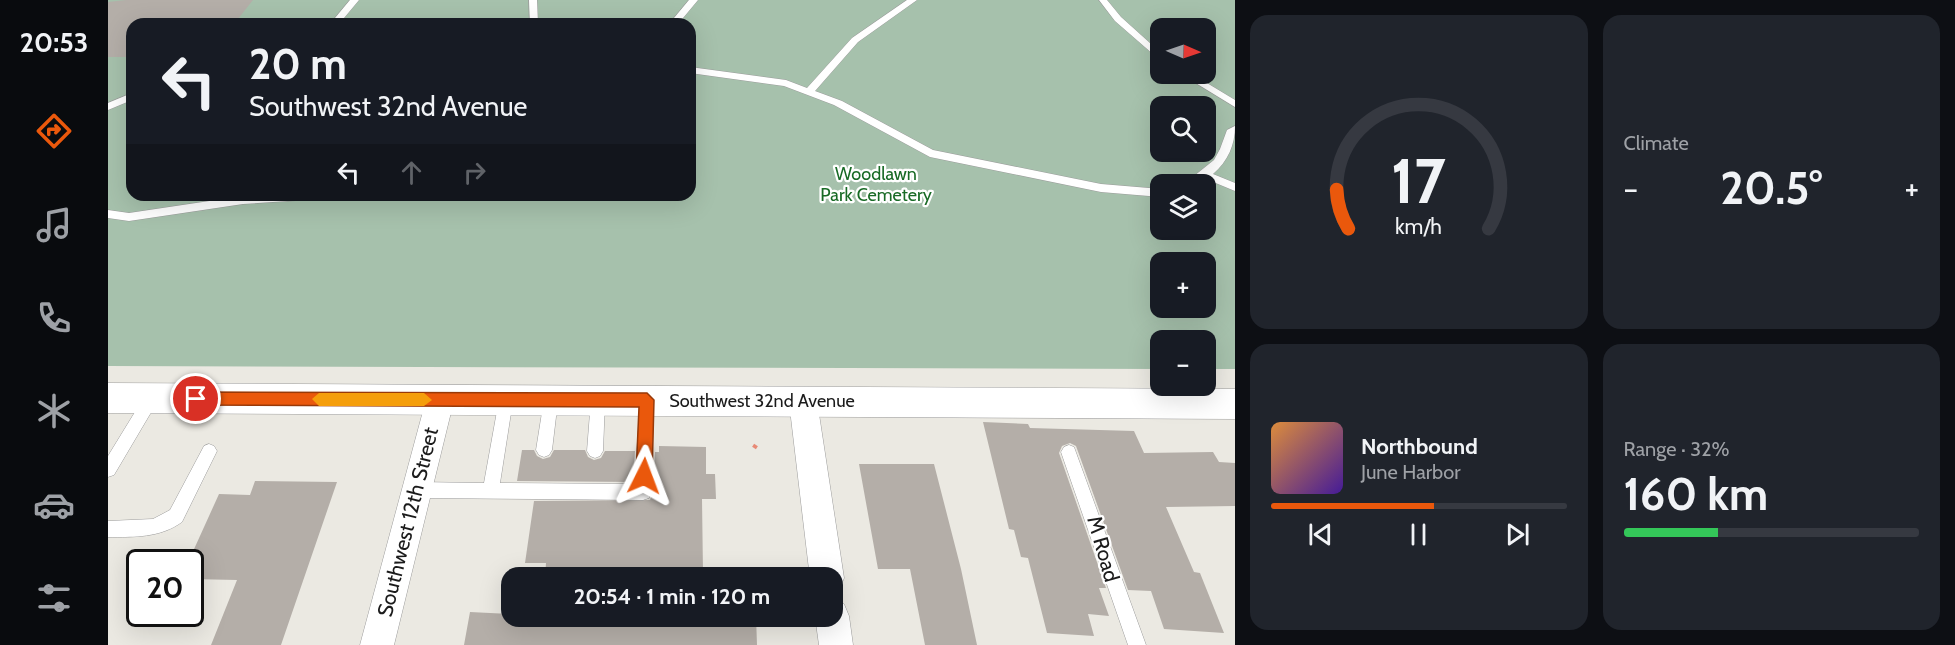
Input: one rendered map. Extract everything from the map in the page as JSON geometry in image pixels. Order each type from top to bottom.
[{"type":"street","name":"Southwest 32nd Avenue","points":[[108,398],[1235,404]]},
{"type":"street","name":"Southwest 12th Street","points":[[377,645],[440,400]]},
{"type":"street","points":[[803,401],[826,567]]},
{"type":"street","points":[[834,627],[836,645]]},
{"type":"lane","points":[[339,18],[355,0]]},
{"type":"lane","points":[[533,0],[534,18]]},
{"type":"lane","points":[[678,18],[694,0]]},
{"type":"lane","points":[[808,91],[855,40],[913,0]]},
{"type":"lane","points":[[1103,0],[1118,19],[1150,48]]},
{"type":"lane","points":[[696,71],[786,83],[838,103],[930,153],[1101,188],[1150,192]]},
{"type":"lane","points":[[1202,84],[1235,104]]},
{"type":"lane","points":[[108,107],[126,99]]},
{"type":"lane","points":[[1208,174],[1215,170],[1227,151],[1232,130],[1235,129]]},
{"type":"lane","points":[[1216,179],[1235,187]]},
{"type":"lane","points":[[108,214],[129,217],[236,201]]},
{"type":"lane","points":[[108,470],[151,399]]},
{"type":"lane","points":[[491,490],[506,400]]},
{"type":"lane","points":[[544,450],[551,400]]},
{"type":"lane","points":[[595,450],[598,400]]},
{"type":"lane","points":[[415,490],[491,490],[538,487],[643,492],[647,400]]},
{"type":"lane","points":[[108,529],[159,527],[170,523],[176,516],[209,451]]},
{"type":"lane","name":"M Road","points":[[1069,452],[1089,500],[1112,583],[1137,645]]},
{"type":"green space","name":"Woodlawn Park Cemetery","points":[[108,0],[1235,0],[1235,369],[1216,369],[1216,330],[1150,330],[1150,369],[108,366]]},
{"type":"building","points":[[253,0],[239,18],[126,18],[126,57],[108,57],[108,2]]},
{"type":"building","points":[[983,422],[1028,424],[1030,428],[1134,431],[1144,453],[1213,452],[1219,462],[1235,463],[1235,506],[1166,507],[1194,572],[1200,573],[1224,633],[1164,629],[1151,591],[1128,590],[1076,446],[1070,443],[1062,446],[1059,453],[1106,588],[1099,588],[1109,616],[1088,614],[1094,636],[1047,633],[1028,558],[1021,557],[1014,530],[1009,529]]},
{"type":"building","points":[[659,446],[706,447],[706,474],[715,474],[716,499],[702,499],[703,567],[546,567],[546,563],[525,563],[534,501],[650,500],[653,492],[655,452],[659,452]]},
{"type":"building","points":[[522,450],[534,450],[537,456],[543,459],[550,457],[554,450],[585,450],[588,457],[594,460],[601,458],[605,451],[635,451],[633,482],[517,481]]},
{"type":"building","points":[[859,464],[934,464],[961,569],[977,645],[925,645],[910,569],[878,569]]},
{"type":"building","points":[[255,481],[337,482],[281,645],[211,645],[237,580],[204,579],[204,549],[194,549],[219,494],[250,495]]},
{"type":"building","points":[[470,612],[501,613],[501,627],[756,627],[757,645],[464,645]]},
{"type":"slow traffic","points":[[319,399],[424,400]]},
{"type":"route","points":[[196,399],[647,400],[644,476]]}]
